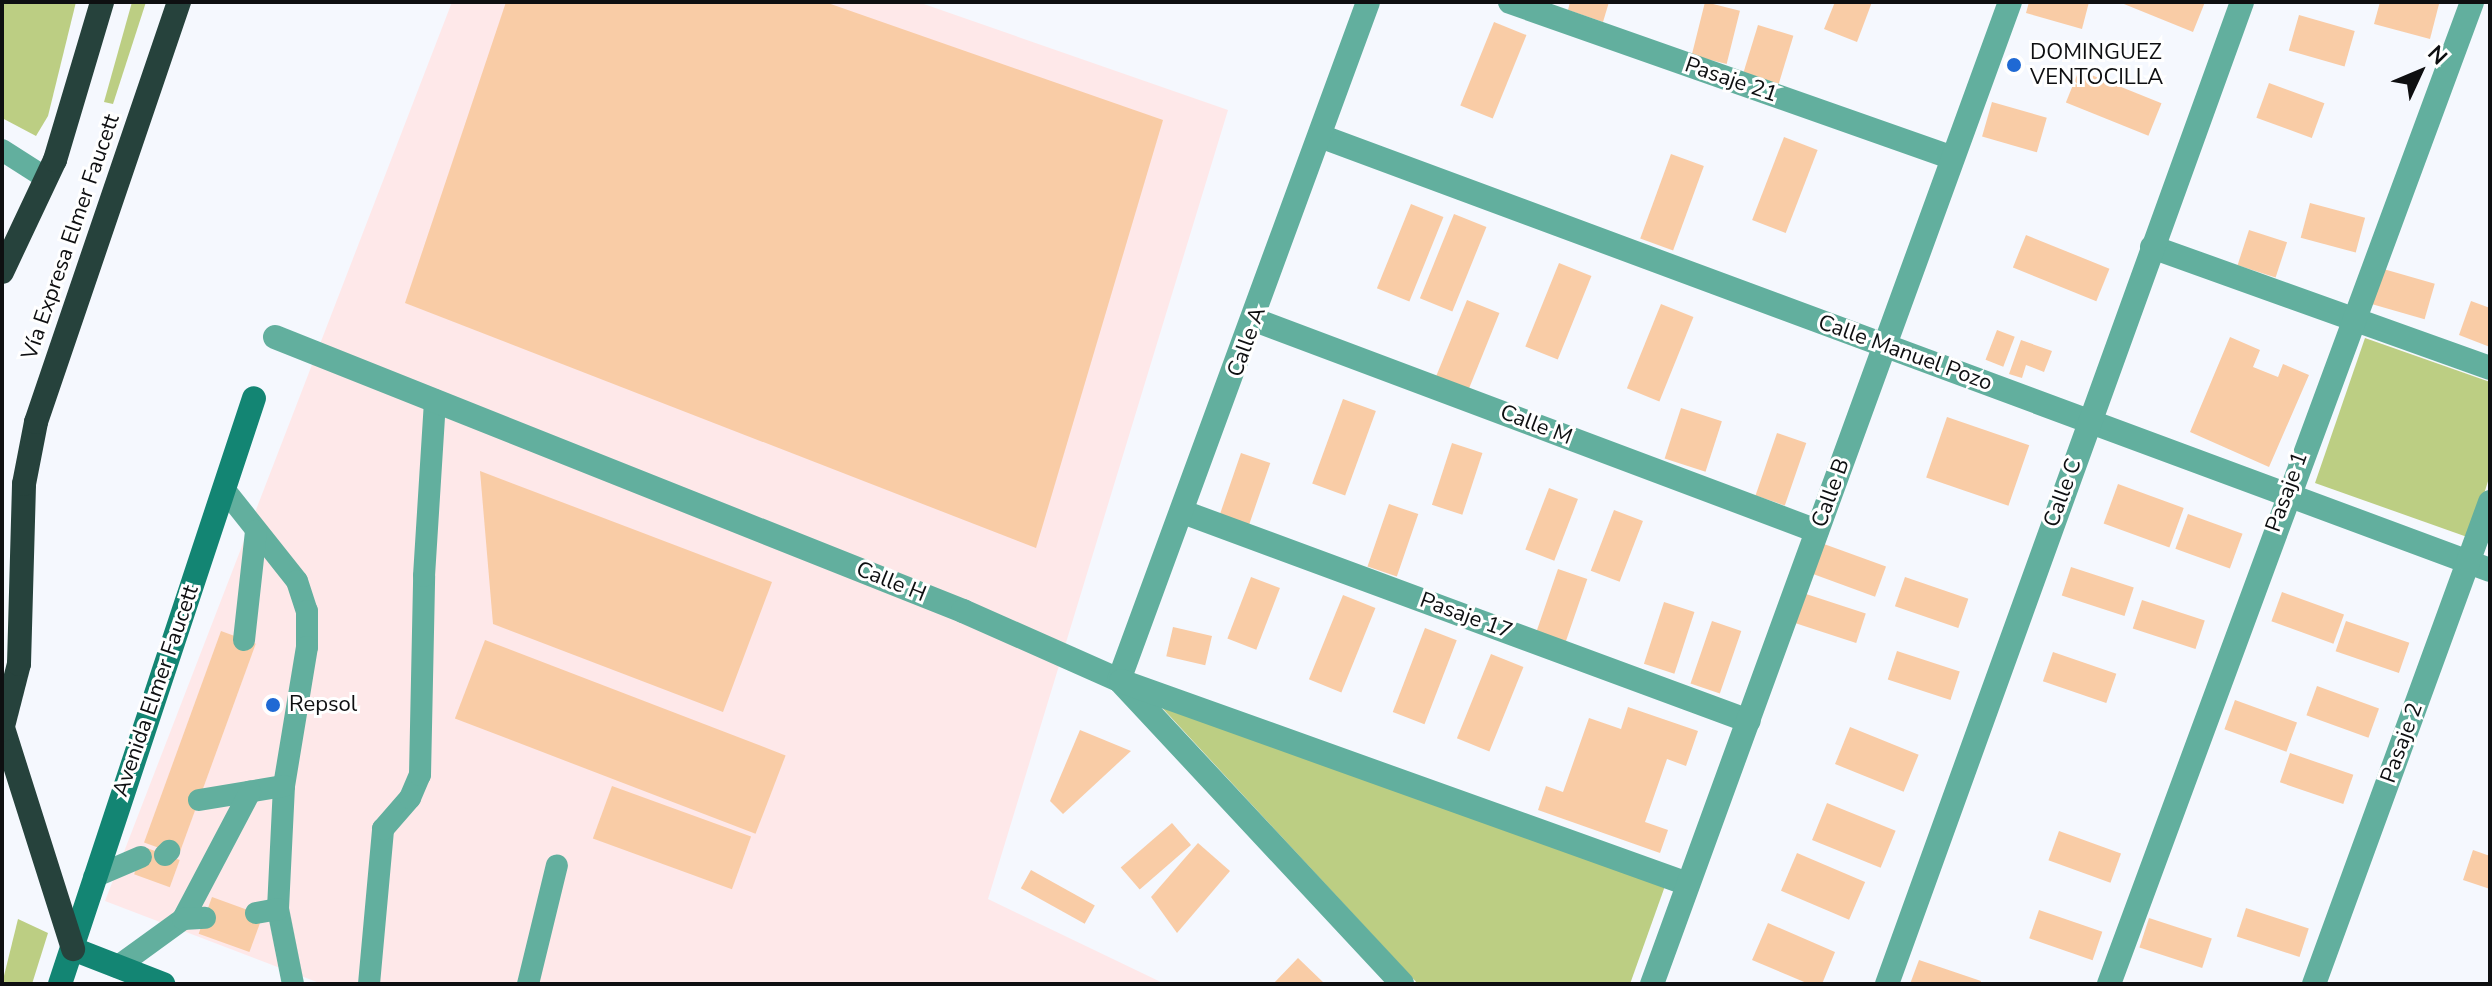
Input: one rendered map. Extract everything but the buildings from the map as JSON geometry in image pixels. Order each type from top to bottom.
[{"type":"highway","name":"Vía Expresa Elmer Faucett","points":[[2,272],[46,178],[102,2]]},
{"type":"highway","name":"Vía Expresa Elmer Faucett","points":[[2,729],[19,664],[24,484],[36,422],[179,2]]},
{"type":"highway","points":[[2,729],[73,949]]},
{"type":"main road","name":"Avenida Elmer Faucett","points":[[60,984],[254,398]]},
{"type":"main road","points":[[73,949],[150,982]]},
{"type":"street","name":"Calle A","points":[[1119,680],[1255,320],[1368,2]]},
{"type":"street","name":"Pasaje 21","points":[[1510,2],[1951,157]]},
{"type":"street","name":"Calle B","points":[[1652,984],[2010,2]]},
{"type":"street","name":"Calle C","points":[[1887,984],[2242,2]]},
{"type":"street","name":"Pasaje 1","points":[[2109,984],[2351,319],[2472,2]]},
{"type":"street","name":"Calle Manuel Pozo","points":[[1320,136],[2479,565]]},
{"type":"street","points":[[2152,247],[2490,368]]},
{"type":"street","name":"Calle M","points":[[1255,320],[1817,531]]},
{"type":"street","name":"Calle H","points":[[275,337],[948,605],[1119,680],[1402,984]]},
{"type":"street","name":"Pasaje 2","points":[[2314,984],[2479,565],[2490,502]]},
{"type":"street","name":"Pasaje 17","points":[[1183,512],[1749,721]]},
{"type":"street","points":[[1119,680],[1688,884]]},
{"type":"lane","points":[[2,150],[46,178]]},
{"type":"lane","points":[[369,984],[383,829],[410,798],[420,775],[424,576],[435,400]]},
{"type":"lane","points":[[224,489],[297,581],[307,611],[307,647],[267,911],[293,984]]},
{"type":"lane","points":[[244,640],[256,531]]},
{"type":"lane","points":[[199,800],[284,786]]},
{"type":"lane","points":[[117,967],[194,918],[250,792]]},
{"type":"lane","points":[[94,877],[141,857]]},
{"type":"lane","points":[[528,984],[557,865]]},
{"type":"shaded area","points":[[452,2],[918,2],[1228,110],[988,899],[1165,984],[322,984],[105,901]]},
{"type":"green space","points":[[2,2],[76,2],[48,116],[36,136],[2,118]]},
{"type":"green space","points":[[132,2],[146,2],[113,104],[104,102]]},
{"type":"green space","points":[[2365,338],[2490,382],[2490,475],[2470,538],[2315,483]]},
{"type":"green space","points":[[1154,699],[1665,886],[1630,984],[1418,984]]},
{"type":"green space","points":[[18,919],[48,933],[32,984],[2,984]]},
{"type":"place","name":"DOMINGUEZ VENTOCILLA","points":[[2014,65]]},
{"type":"place","name":"Repsol","points":[[273,705]]}]
